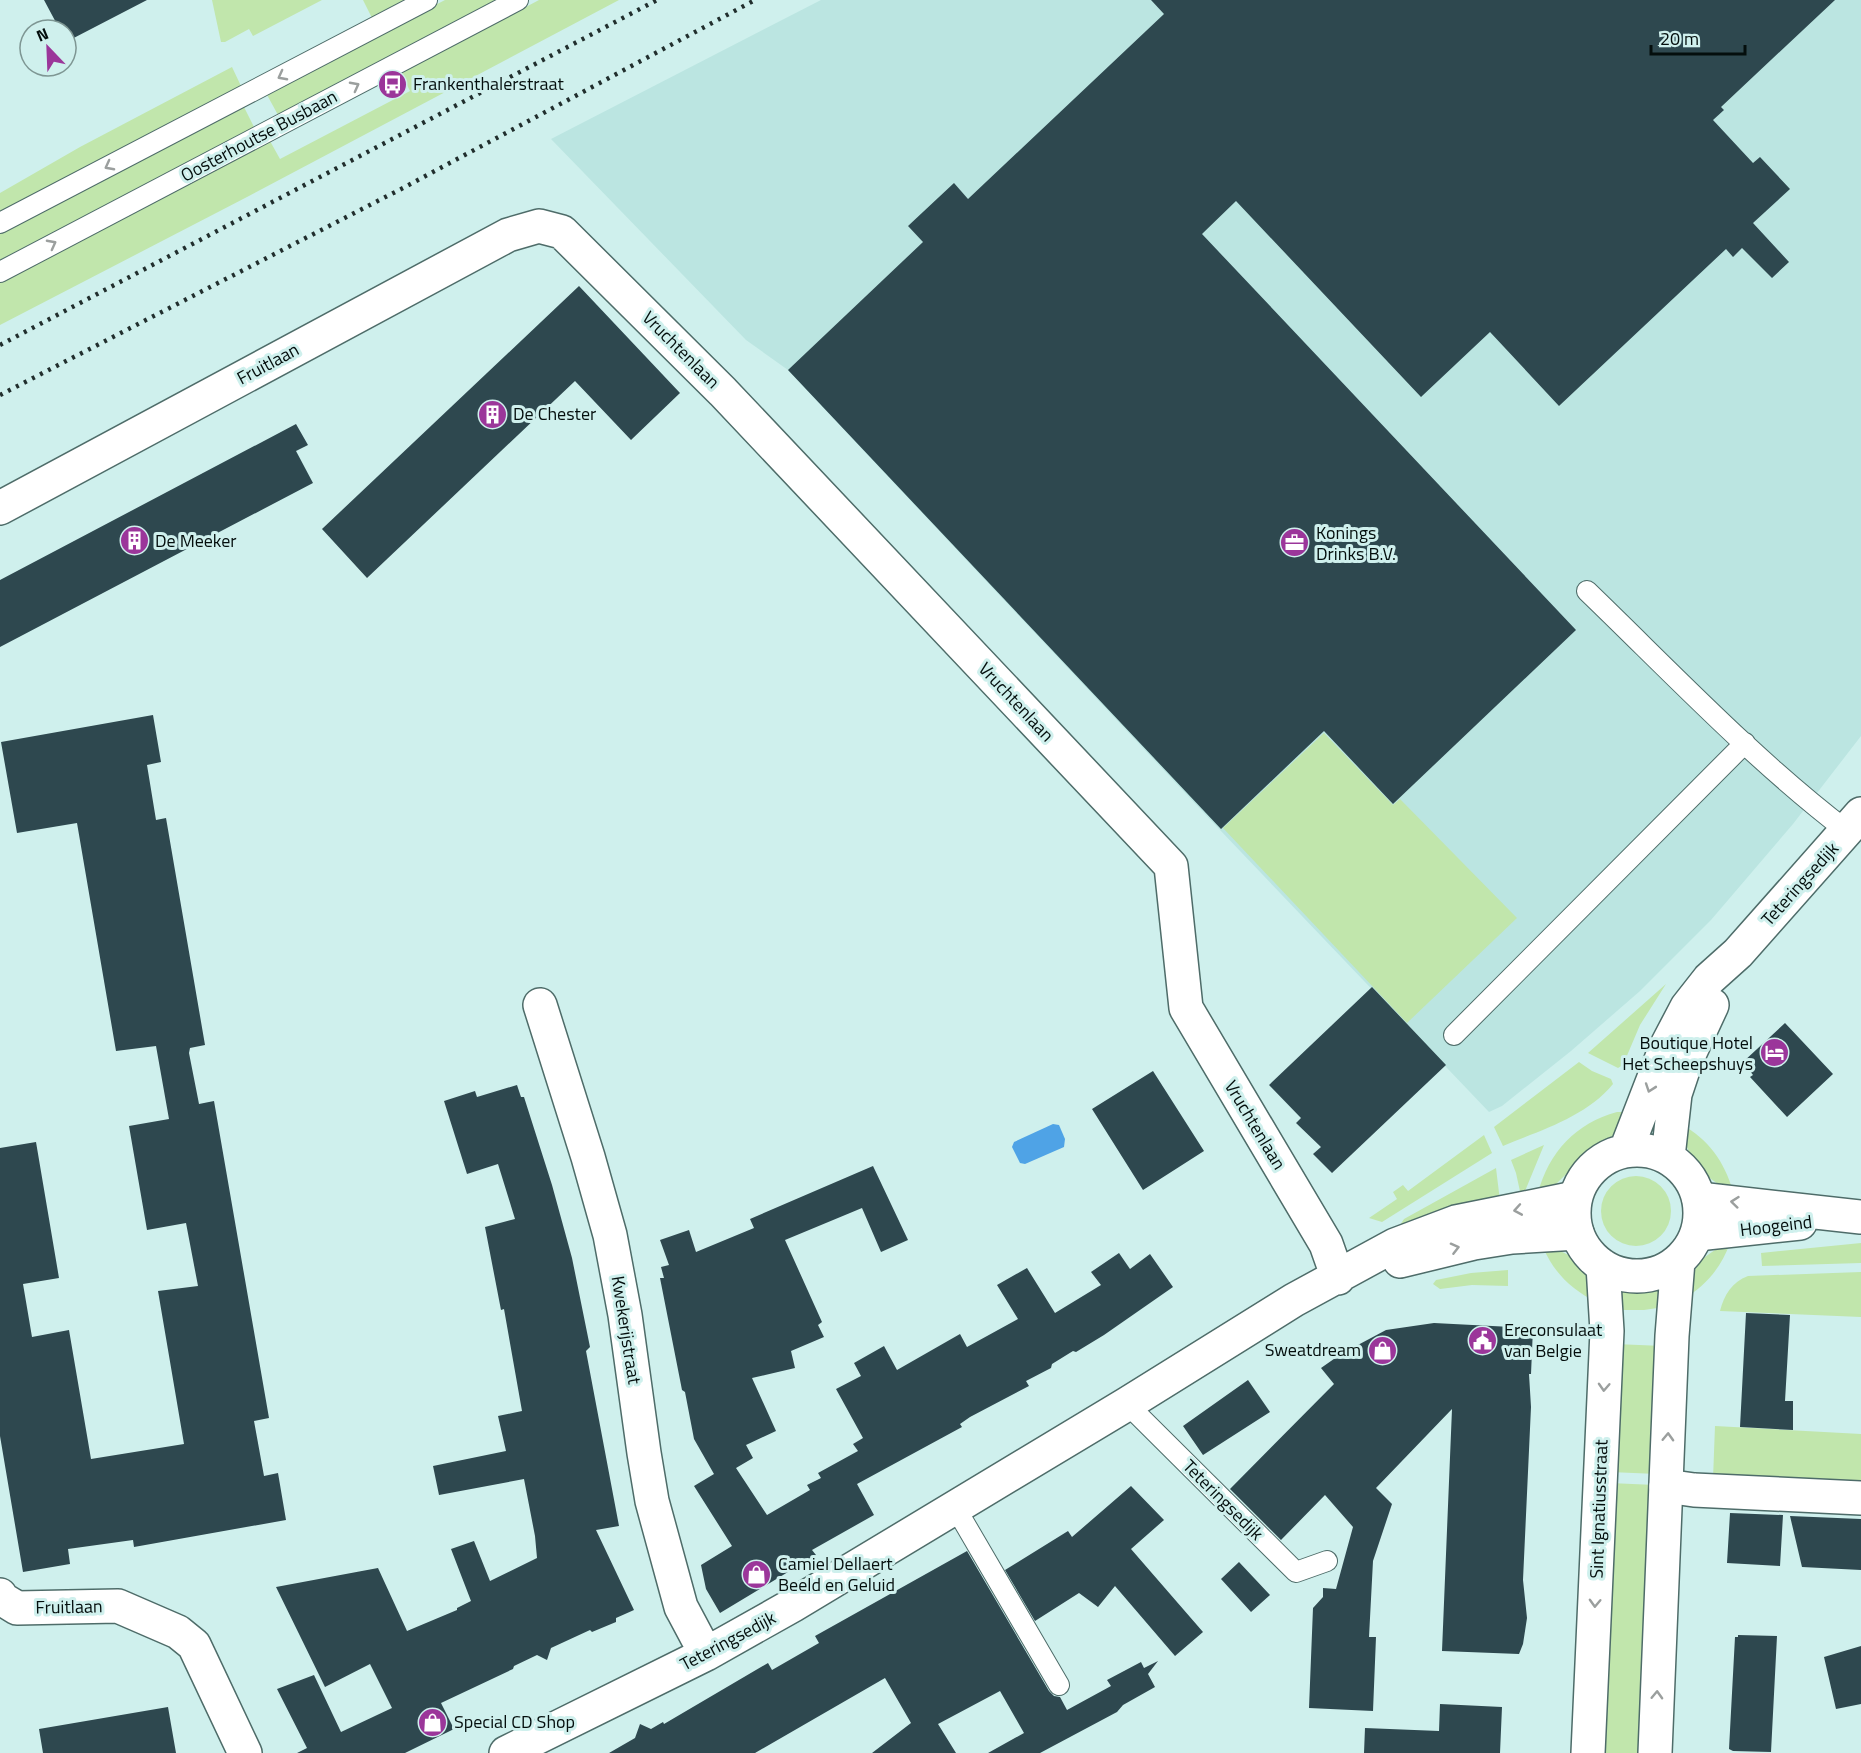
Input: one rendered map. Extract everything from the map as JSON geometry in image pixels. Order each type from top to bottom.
[{"type":"street","name":"Fruitlaan","points":[[0,508],[508,235],[539,226]]},
{"type":"street","name":"Vruchtenlaan","points":[[539,226],[562,232],[723,392],[1171,866],[1186,1008],[1326,1244],[1338,1278]]},
{"type":"street","name":"Teteringsedijk","points":[[1626,1150],[1666,1047],[1687,1007],[1709,979],[1738,953],[1852,831]]},
{"type":"street","name":"Teteringsedijk","points":[[1668,1157],[1675,1094],[1697,1036],[1738,953]]},
{"type":"street","name":"Kwekerijstraat","points":[[540,1005],[610,1235],[625,1315],[652,1501],[681,1607],[706,1654]]},
{"type":"street","points":[[1641,1149],[1668,1157],[1682,1168],[1693,1182],[1699,1199],[1700,1217],[1697,1234],[1689,1249],[1678,1261],[1660,1272],[1641,1276],[1621,1274],[1603,1266],[1592,1257],[1577,1233],[1574,1215],[1575,1198],[1582,1181],[1593,1167],[1609,1156],[1626,1150],[1641,1149]]},
{"type":"street","name":"Teteringsedijk","points":[[506,1753],[706,1654],[794,1605],[1127,1404],[1294,1300],[1395,1245],[1456,1222],[1575,1198]]},
{"type":"street","name":"Hoogeind","points":[[1699,1199],[1858,1216]]},
{"type":"street","name":"Hoogeind","points":[[1697,1234],[1858,1216]]},
{"type":"street","name":"Teteringsedijk","points":[[1338,1278],[1474,1243],[1577,1233]]},
{"type":"street","points":[[1655,1753],[1672,1336],[1678,1261]]},
{"type":"street","name":"Sint Ignatiusstraat","points":[[1588,1753],[1607,1331],[1603,1266]]},
{"type":"street","points":[[1666,1486],[1694,1490],[1861,1498]]},
{"type":"street","name":"Fruitlaan","points":[[0,1595],[2,1599],[17,1608],[118,1606],[178,1632],[194,1645],[245,1753]]},
{"type":"lane","points":[[0,223],[427,0]]},
{"type":"lane","name":"Oosterhoutse Busbaan","points":[[0,272],[518,0]]},
{"type":"lane","points":[[1587,591],[1745,743],[1822,812],[1852,831]]},
{"type":"lane","points":[[1454,1035],[1745,743]]},
{"type":"lane","name":"Teteringsedijk","points":[[1127,1404],[1296,1572],[1328,1561]]},
{"type":"lane","points":[[955,1507],[1059,1685]]},
{"type":"shaded area","points":[[821,0],[1861,0],[1861,736],[1793,824],[1711,920],[1640,991],[1571,1051],[1502,1106],[1489,1112],[1220,830],[788,370],[746,340],[551,139]]},
{"type":"green space","points":[[212,0],[322,0],[253,36],[249,29],[221,42]]},
{"type":"green space","points":[[363,0],[407,0],[372,18]]},
{"type":"green space","points":[[445,0],[498,0],[278,115],[266,93]]},
{"type":"green space","points":[[539,0],[619,0],[0,325],[0,280],[270,141],[280,159],[410,91],[401,73]]},
{"type":"green space","points":[[232,67],[241,86],[0,212],[0,193],[80,147]]},
{"type":"green space","points":[[243,105],[255,129],[0,260],[0,232]]},
{"type":"green space","points":[[1324,733],[1393,805],[1400,799],[1517,918],[1407,1023],[1223,828]]},
{"type":"green space","points":[[1666,984],[1640,1025],[1623,1065],[1618,1068],[1588,1053]]},
{"type":"green space","points":[[1579,1062],[1592,1071],[1611,1079],[1613,1084],[1590,1105],[1576,1114],[1503,1146],[1494,1127]]},
{"type":"green space","points":[[1617,1112],[1633,1112],[1619,1132],[1594,1147],[1555,1185],[1538,1193],[1549,1165],[1566,1141],[1589,1124]]},
{"type":"green space","points":[[1681,1124],[1700,1137],[1714,1152],[1725,1170],[1733,1191],[1712,1180],[1697,1165],[1687,1147]]},
{"type":"green space","points":[[1484,1135],[1492,1153],[1382,1222],[1369,1218],[1397,1199],[1393,1192],[1403,1185],[1408,1191]]},
{"type":"green space","points":[[1544,1145],[1523,1196],[1521,1196],[1511,1160]]},
{"type":"green space","points":[[1496,1168],[1500,1201],[1403,1228],[1400,1225],[1404,1219]]},
{"type":"green space","points":[[1636,1176],[1649,1179],[1661,1186],[1668,1198],[1671,1211],[1668,1224],[1661,1236],[1649,1243],[1636,1246],[1623,1243],[1611,1236],[1604,1224],[1601,1211],[1604,1198],[1611,1186],[1623,1179]]},
{"type":"green space","points":[[1730,1243],[1712,1275],[1684,1299],[1699,1264],[1711,1253]]},
{"type":"green space","points":[[1861,1243],[1861,1263],[1762,1266],[1761,1253]]},
{"type":"green space","points":[[1543,1247],[1566,1253],[1580,1264],[1589,1280],[1596,1302],[1579,1292],[1564,1279],[1552,1265]]},
{"type":"green space","points":[[1508,1270],[1508,1286],[1472,1285],[1440,1289],[1433,1284],[1436,1280],[1471,1273]]},
{"type":"green space","points":[[1861,1272],[1861,1317],[1720,1311],[1730,1290],[1737,1282],[1748,1276]]},
{"type":"green space","points":[[1663,1287],[1664,1307],[1617,1310],[1620,1291],[1642,1292]]},
{"type":"green space","points":[[1615,1344],[1663,1346],[1657,1474],[1610,1472]]},
{"type":"green space","points":[[1715,1426],[1861,1434],[1861,1486],[1713,1479]]},
{"type":"green space","points":[[1610,1483],[1655,1485],[1645,1753],[1598,1753]]},
{"type":"water","points":[[1053,1124],[1059,1125],[1065,1139],[1064,1147],[1025,1164],[1020,1163],[1012,1147],[1014,1142]]},
{"type":"building","points":[[44,0],[147,0],[78,36],[78,18],[54,18]]},
{"type":"building","points":[[1151,0],[1835,0],[1721,107],[1724,110],[1713,120],[1753,163],[1760,157],[1790,189],[1753,223],[1789,262],[1772,278],[1742,248],[1733,257],[1726,249],[1559,406],[1490,332],[1421,397],[1236,201],[1202,234],[1576,630],[1393,804],[1324,731],[1221,829],[788,370],[923,242],[908,226],[954,183],[968,199],[1164,14]]},
{"type":"building","name":"De Chester","points":[[579,286],[680,393],[631,440],[575,381],[367,578],[322,529]]},
{"type":"building","name":"De Meeker","points":[[296,424],[308,445],[296,451],[313,483],[0,647],[0,580]]},
{"type":"building","points":[[153,715],[161,762],[147,765],[156,820],[166,818],[205,1045],[190,1048],[189,1053],[199,1104],[214,1101],[269,1418],[254,1421],[264,1476],[278,1473],[286,1520],[134,1547],[133,1540],[68,1549],[70,1564],[23,1572],[0,1436],[0,1148],[36,1142],[59,1278],[23,1284],[32,1337],[69,1330],[91,1459],[184,1444],[158,1291],[198,1286],[186,1223],[147,1230],[129,1126],[169,1119],[156,1046],[116,1051],[77,823],[17,833],[1,742]]},
{"type":"building","points":[[1372,987],[1446,1065],[1332,1173],[1313,1154],[1321,1147],[1296,1123],[1301,1118],[1269,1085]]},
{"type":"building","points":[[1785,1023],[1833,1074],[1787,1117],[1750,1077],[1753,1075],[1743,1062]]},
{"type":"building","points":[[1153,1071],[1204,1151],[1143,1190],[1092,1109]]},
{"type":"building","points":[[517,1085],[521,1097],[524,1097],[552,1185],[572,1258],[590,1347],[586,1351],[619,1526],[596,1530],[634,1610],[616,1618],[616,1622],[592,1632],[590,1630],[551,1648],[547,1660],[537,1655],[441,1703],[454,1729],[405,1753],[297,1753],[307,1748],[277,1689],[314,1675],[341,1732],[392,1708],[370,1664],[325,1687],[276,1587],[378,1568],[407,1631],[457,1610],[471,1601],[451,1549],[474,1541],[490,1581],[537,1558],[524,1479],[439,1495],[433,1466],[506,1451],[498,1416],[522,1411],[504,1309],[501,1310],[485,1227],[515,1219],[498,1164],[467,1174],[444,1101],[475,1091],[477,1097]]},
{"type":"building","points":[[873,1166],[908,1240],[881,1252],[862,1208],[785,1240],[822,1322],[818,1325],[824,1337],[791,1351],[795,1368],[752,1378],[776,1431],[746,1445],[753,1458],[736,1468],[767,1515],[810,1490],[807,1485],[821,1478],[818,1473],[858,1451],[853,1444],[863,1438],[836,1389],[861,1376],[854,1363],[884,1346],[897,1370],[960,1334],[967,1347],[1018,1319],[997,1285],[1027,1268],[1055,1313],[1101,1285],[1091,1272],[1119,1253],[1130,1269],[1150,1254],[1173,1287],[1104,1335],[1076,1352],[1073,1351],[1052,1364],[1051,1368],[1026,1381],[1029,1386],[970,1417],[960,1424],[962,1427],[857,1484],[874,1515],[812,1550],[816,1555],[720,1613],[706,1589],[701,1565],[732,1546],[694,1486],[714,1474],[694,1439],[685,1392],[682,1390],[660,1278],[664,1278],[661,1267],[669,1265],[660,1240],[689,1230],[696,1252],[754,1228],[750,1219]]},
{"type":"building","points":[[1746,1313],[1790,1315],[1785,1401],[1793,1401],[1793,1430],[1740,1427]]},
{"type":"building","points":[[1434,1323],[1533,1328],[1531,1374],[1529,1374],[1531,1407],[1523,1580],[1527,1618],[1523,1644],[1519,1654],[1442,1651],[1452,1409],[1376,1488],[1392,1504],[1373,1561],[1369,1637],[1376,1637],[1373,1711],[1309,1708],[1313,1608],[1323,1597],[1323,1588],[1336,1589],[1353,1527],[1325,1495],[1281,1540],[1230,1489],[1334,1384],[1321,1368],[1341,1354],[1386,1330]]},
{"type":"building","points":[[1248,1380],[1270,1412],[1203,1455],[1183,1426]]},
{"type":"building","points":[[1131,1486],[1164,1520],[1131,1549],[1203,1632],[1175,1656],[1115,1586],[1098,1607],[1079,1593],[1035,1621],[1005,1570],[1068,1531],[1072,1537]]},
{"type":"building","points":[[1730,1513],[1783,1515],[1780,1566],[1727,1563]]},
{"type":"building","points":[[1790,1516],[1861,1519],[1861,1570],[1802,1567]]},
{"type":"building","points":[[967,1551],[1049,1691],[1054,1696],[1060,1697],[1067,1710],[1111,1686],[1107,1680],[1141,1662],[1144,1668],[1158,1661],[1148,1674],[1155,1687],[1123,1705],[1117,1712],[1040,1753],[988,1753],[1024,1733],[1000,1691],[938,1724],[956,1753],[872,1753],[911,1723],[885,1678],[755,1753],[609,1753],[635,1738],[640,1724],[651,1729],[663,1722],[664,1724],[768,1663],[772,1670],[819,1643],[815,1636]]},
{"type":"building","points":[[1239,1562],[1270,1595],[1251,1612],[1221,1579]]},
{"type":"building","points":[[1738,1635],[1777,1636],[1771,1752],[1729,1749],[1735,1637]]},
{"type":"building","points":[[1861,1646],[1861,1704],[1836,1709],[1824,1657]]},
{"type":"building","points":[[1440,1704],[1502,1707],[1500,1753],[1364,1753],[1365,1728],[1439,1731]]},
{"type":"building","points":[[168,1707],[176,1753],[43,1753],[39,1729]]},
{"type":"railway","points":[[0,345],[657,0]]},
{"type":"railway","points":[[0,395],[403,188],[755,0]]},
{"type":"place","name":"Frankenthalerstraat","points":[[392,84]]},
{"type":"place","name":"De Chester","points":[[492,414]]},
{"type":"place","name":"De Meeker","points":[[134,541]]},
{"type":"place","name":"Konings Drinks B.V.","points":[[1295,543]]},
{"type":"place","name":"Boutique Hotel Het Scheepshuys","points":[[1774,1053]]},
{"type":"place","name":"Ereconsulaat van Belgie","points":[[1483,1340]]},
{"type":"place","name":"Sweatdream","points":[[1382,1350]]},
{"type":"place","name":"Camiel Dellaert Beeld en Geluid","points":[[757,1574]]},
{"type":"place","name":"Special CD Shop","points":[[433,1722]]}]
